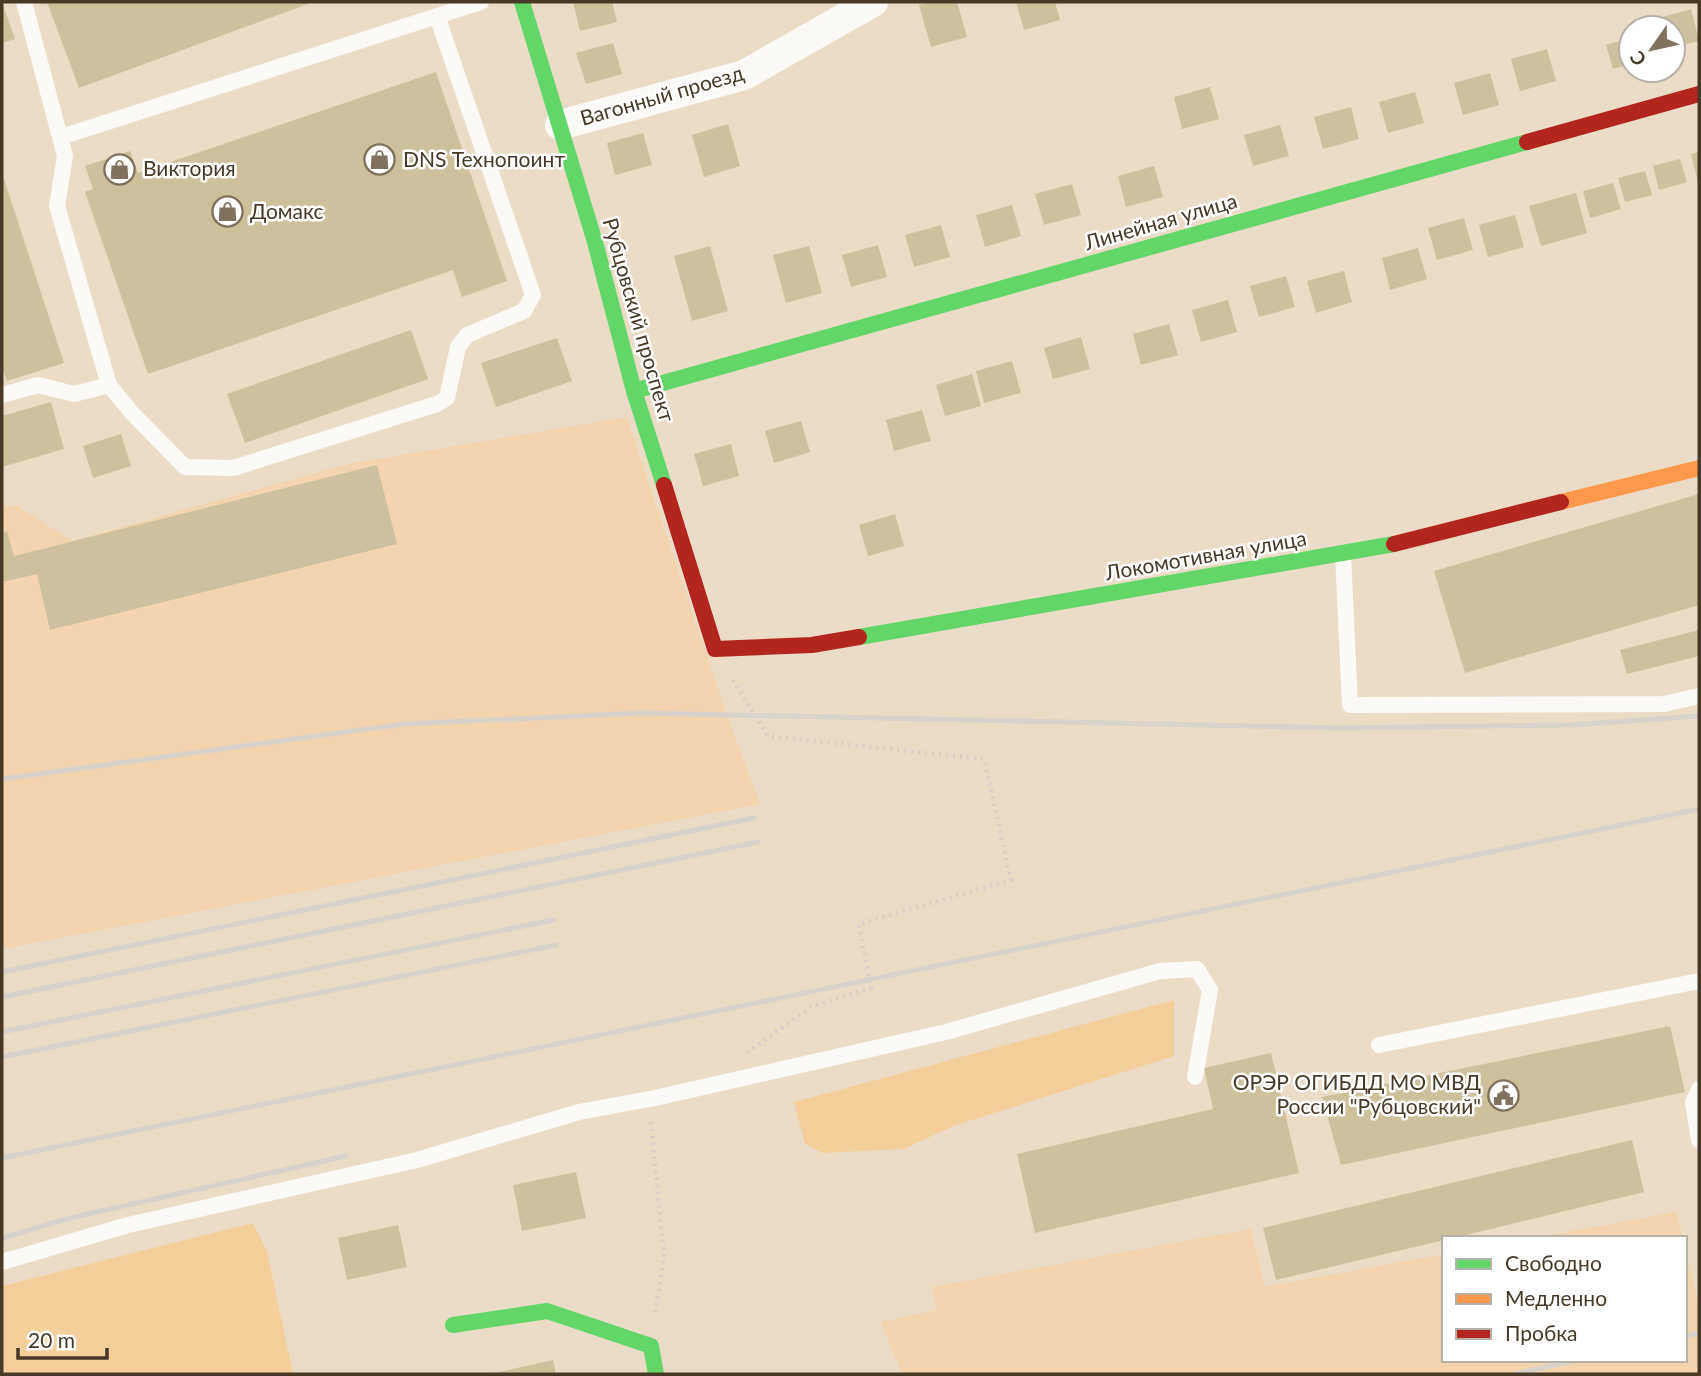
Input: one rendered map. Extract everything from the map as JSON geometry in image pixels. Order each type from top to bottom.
[{"type":"street","name":"Рубцовский проспект","points":[[522,2],[560,125],[634,391],[715,649]]},
{"type":"street","name":"Вагонный проезд","points":[[560,125],[744,75],[873,2]]},
{"type":"street","name":"Линейная улица","points":[[634,391],[1699,94]]},
{"type":"street","name":"Локомотивная улица","points":[[715,649],[812,645],[1377,548],[1699,468]]},
{"type":"street","points":[[453,1325],[547,1311],[651,1346],[656,1374]]},
{"type":"lane","points":[[24,2],[65,156],[57,206],[109,385],[132,413],[185,467],[233,468],[438,404],[447,398],[458,347],[467,335],[524,311],[533,295],[437,16]]},
{"type":"lane","points":[[61,137],[481,2]]},
{"type":"lane","points":[[2,395],[38,385],[74,394],[109,385]]},
{"type":"lane","points":[[1343,554],[1350,705],[1664,704],[1699,696]]},
{"type":"lane","points":[[2,1262],[128,1225],[417,1160],[579,1112],[655,1098],[946,1032],[1160,971],[1197,969],[1210,989],[1195,1077]]},
{"type":"lane","points":[[1379,1045],[1699,981]]},
{"type":"lane","points":[[1699,1089],[1693,1102],[1699,1140]]},
{"type":"path","points":[[715,649],[768,736],[984,759],[1011,880],[859,923],[871,988],[811,1007],[740,1058]]},
{"type":"path","points":[[651,1346],[664,1257],[650,1125],[655,1098]]},
{"type":"shaded area","points":[[627,417],[727,715],[760,804],[2,949],[2,508],[16,505],[72,541],[348,464]]},
{"type":"shaded area","points":[[1174,1000],[1174,1056],[953,1126],[904,1149],[822,1153],[805,1144],[794,1102]]},
{"type":"shaded area","points":[[1677,1212],[1683,1236],[1545,1236]]},
{"type":"shaded area","points":[[253,1223],[267,1251],[293,1374],[2,1374],[2,1286]]},
{"type":"shaded area","points":[[1251,1229],[1265,1287],[1442,1254],[1442,1362],[1687,1362],[1687,1256],[1699,1307],[1699,1374],[902,1374],[881,1322],[937,1310],[932,1287]]},
{"type":"building","points":[[2,2],[15,39],[2,43]]},
{"type":"building","points":[[47,2],[313,2],[79,88]]},
{"type":"building","points":[[573,2],[612,2],[617,22],[580,31]]},
{"type":"building","points":[[957,2],[967,37],[931,47],[919,5]]},
{"type":"building","points":[[1016,2],[1055,2],[1060,20],[1024,30]]},
{"type":"building","points":[[1691,9],[1699,41],[1687,44],[1687,14],[1673,14]]},
{"type":"building","points":[[1617,42],[1617,68],[1613,69],[1606,45]]},
{"type":"building","points":[[613,43],[622,74],[586,84],[576,53]]},
{"type":"building","points":[[1547,49],[1556,81],[1520,91],[1511,59]]},
{"type":"building","points":[[436,72],[507,281],[462,297],[453,270],[148,374],[85,192],[93,189],[85,166],[130,151],[138,173]]},
{"type":"building","points":[[1490,73],[1499,105],[1463,115],[1454,83]]},
{"type":"building","points":[[1210,87],[1219,119],[1182,129],[1174,97]]},
{"type":"building","points":[[1415,92],[1424,123],[1388,133],[1379,102]]},
{"type":"building","points":[[1351,107],[1359,139],[1323,149],[1314,117]]},
{"type":"building","points":[[728,124],[740,166],[704,177],[692,135]]},
{"type":"building","points":[[1280,125],[1289,156],[1253,166],[1244,135]]},
{"type":"building","points":[[643,133],[652,165],[615,175],[607,143]]},
{"type":"building","points":[[1699,152],[1699,182],[1698,182],[1691,154]]},
{"type":"building","points":[[1680,159],[1687,182],[1659,190],[1653,166]]},
{"type":"building","points":[[1154,166],[1163,197],[1126,207],[1118,176]]},
{"type":"building","points":[[1645,171],[1652,195],[1625,202],[1618,178]]},
{"type":"building","points":[[2,173],[64,363],[7,381],[2,366]]},
{"type":"building","points":[[1613,183],[1621,209],[1590,218],[1583,191]]},
{"type":"building","points":[[1072,184],[1081,215],[1044,225],[1035,194]]},
{"type":"building","points":[[1576,193],[1587,233],[1541,246],[1529,206]]},
{"type":"building","points":[[1012,205],[1021,236],[985,247],[976,215]]},
{"type":"building","points":[[1515,215],[1524,247],[1488,257],[1479,225]]},
{"type":"building","points":[[1464,218],[1473,250],[1437,260],[1428,228]]},
{"type":"building","points":[[941,225],[950,257],[914,267],[905,235]]},
{"type":"building","points":[[878,245],[887,277],[851,287],[842,255]]},
{"type":"building","points":[[710,246],[728,311],[692,321],[674,256]]},
{"type":"building","points":[[809,246],[822,293],[786,303],[773,255]]},
{"type":"building","points":[[1418,248],[1427,279],[1390,290],[1382,258]]},
{"type":"building","points":[[1344,271],[1352,302],[1316,313],[1307,281]]},
{"type":"building","points":[[1286,276],[1295,307],[1259,317],[1250,286]]},
{"type":"building","points":[[1228,300],[1237,332],[1201,342],[1192,310]]},
{"type":"building","points":[[1169,324],[1178,355],[1141,365],[1133,334]]},
{"type":"building","points":[[411,330],[428,379],[245,443],[227,394]]},
{"type":"building","points":[[1081,337],[1090,369],[1053,379],[1044,348]]},
{"type":"building","points":[[557,338],[572,381],[496,407],[481,363]]},
{"type":"building","points":[[1012,361],[1021,393],[984,403],[976,371]]},
{"type":"building","points":[[972,374],[981,406],[945,416],[936,385]]},
{"type":"building","points":[[51,402],[64,449],[2,467],[2,416]]},
{"type":"building","points":[[922,410],[931,441],[894,451],[886,420]]},
{"type":"building","points":[[801,421],[810,452],[774,463],[765,431]]},
{"type":"building","points":[[121,434],[131,466],[93,478],[83,446]]},
{"type":"building","points":[[731,444],[739,476],[703,486],[694,454]]},
{"type":"building","points":[[377,465],[397,544],[50,630],[37,574],[2,582],[2,533],[7,531],[14,556]]},
{"type":"building","points":[[1699,494],[1699,605],[1465,673],[1434,571]]},
{"type":"building","points":[[895,514],[904,546],[868,556],[859,525]]},
{"type":"building","points":[[1699,630],[1699,656],[1627,674],[1620,650]]},
{"type":"building","name":"ОРЭР ОГИБДД МО МВД России \"Рубцовский\"","points":[[1670,1026],[1685,1092],[1341,1165],[1322,1097]]},
{"type":"building","points":[[1271,1053],[1299,1173],[1035,1233],[1017,1154],[1213,1109],[1204,1068]]},
{"type":"building","points":[[1632,1140],[1644,1192],[1461,1236],[1442,1236],[1442,1240],[1276,1280],[1263,1228]]},
{"type":"building","points":[[576,1172],[586,1218],[522,1231],[513,1185]]},
{"type":"building","points":[[398,1225],[407,1267],[347,1280],[338,1238]]},
{"type":"building","points":[[553,1360],[556,1374],[494,1374],[494,1373]]},
{"type":"railway","points":[[2,779],[404,724],[641,713],[1338,728],[1572,725],[1699,716]]},
{"type":"railway","points":[[2,1158],[1699,809]]},
{"type":"railway","points":[[2,972],[754,818]]},
{"type":"railway","points":[[2,997],[758,842]]},
{"type":"railway","points":[[2,1032],[553,920]]},
{"type":"railway","points":[[2,1057],[556,945]]},
{"type":"railway","points":[[2,1238],[70,1218],[346,1156]]},
{"type":"railway","points":[[1687,1336],[1699,1333]]},
{"type":"railway","points":[[1515,1374],[1568,1362]]},
{"type":"traffic: fast","points":[[522,2],[595,242],[634,391],[664,485]]},
{"type":"traffic: fast","points":[[634,391],[1527,142]]},
{"type":"traffic: fast","points":[[859,637],[1394,544]]},
{"type":"traffic: fast","points":[[453,1325],[547,1311],[651,1346],[656,1374]]},
{"type":"traffic: slow","points":[[1561,502],[1699,468]]},
{"type":"traffic: jam","points":[[1527,142],[1699,94]]},
{"type":"traffic: jam","points":[[664,485],[715,649],[812,645],[859,637]]},
{"type":"traffic: jam","points":[[1394,544],[1561,502]]},
{"type":"place","name":"DNS Технопоинт","points":[[380,160]]},
{"type":"place","name":"Виктория","points":[[120,169]]},
{"type":"place","name":"Домакс","points":[[227,212]]},
{"type":"place","name":"ОРЭР ОГИБДД МО МВД России \"Рубцовский\"","points":[[1504,1095]]}]
